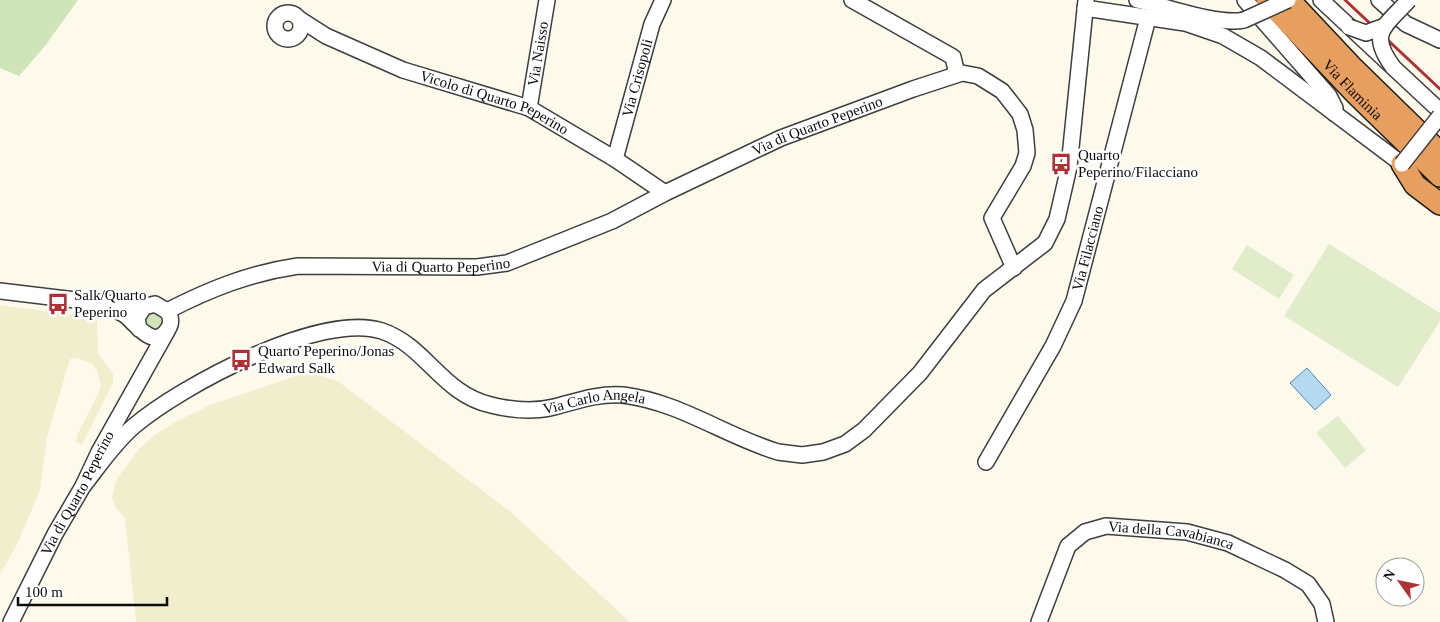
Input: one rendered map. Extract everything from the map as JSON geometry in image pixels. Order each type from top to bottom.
[{"type":"highway","name":"Via Flaminia","points":[[1267,0],[1369,108],[1440,176]]},
{"type":"highway","name":"Via Flaminia","points":[[1288,0],[1351,66],[1440,153]]},
{"type":"highway","points":[[1402,164],[1415,185],[1440,204]]},
{"type":"street","name":"Via Naisso","points":[[529,108],[547,0]]},
{"type":"street","name":"Via Crisopoli","points":[[615,159],[652,24],[663,0]]},
{"type":"street","points":[[852,0],[953,57],[957,74],[973,75],[994,85],[1015,105],[1023,122],[1027,142],[1024,166],[992,218],[1014,268],[1045,243],[1057,219],[1070,167],[1086,4],[1148,18],[1185,23],[1223,36],[1260,58],[1402,164],[1440,116]]},
{"type":"street","points":[[1137,0],[1219,20],[1235,22],[1244,20],[1288,0]]},
{"type":"street","points":[[1245,0],[1329,96],[1335,108],[1334,113]]},
{"type":"street","points":[[1321,0],[1440,111]]},
{"type":"street","points":[[1379,0],[1406,24],[1440,40]]},
{"type":"street","points":[[1393,67],[1380,47],[1380,38],[1385,26],[1409,0]]},
{"type":"street","name":"Via Filacciano","points":[[986,462],[1053,346],[1074,301],[1148,18]]},
{"type":"street","name":"Vicolo di Quarto Peperino","points":[[306,26],[403,70],[529,108],[615,159],[665,193]]},
{"type":"street","points":[[1349,27],[1366,33],[1385,26]]},
{"type":"street","name":"Via di Quarto Peperino","points":[[167,311],[224,284],[279,269],[298,266],[477,267],[508,263],[612,221],[665,193],[781,138],[957,74]]},
{"type":"street","name":"Via Carlo Angela","points":[[129,399],[146,405],[166,403],[215,374],[279,347],[328,330],[342,327],[366,328],[382,331],[409,346],[447,383],[486,404],[506,409],[527,410],[552,407],[578,399],[610,394],[626,396],[658,402],[690,414],[762,448],[791,455],[812,454],[845,444],[874,422],[920,373],[984,290],[1014,268]]},
{"type":"street","points":[[0,291],[100,303],[158,304],[167,311],[171,320],[167,331],[157,337],[142,332],[120,312],[100,303]]},
{"type":"street","points":[[142,332],[138,316],[147,305]]},
{"type":"street","name":"Via di Quarto Peperino","points":[[11,622],[99,452],[167,331]]},
{"type":"street","name":"Via di Quarto Peperino","points":[[142,332],[148,345],[147,366]]},
{"type":"street","points":[[83,486],[124,435],[166,403]]},
{"type":"street","points":[[120,415],[146,418]]},
{"type":"street","name":"Via della Cavabianca","points":[[1039,622],[1068,546],[1085,532],[1106,526],[1188,532],[1228,543],[1308,584],[1322,604],[1326,622]]},
{"type":"shaded area","points":[[0,305],[97,318],[98,353],[113,374],[113,383],[82,445],[76,442],[77,435],[99,393],[101,385],[97,370],[92,364],[77,358],[70,359],[47,437],[40,490],[18,542],[0,575]]},
{"type":"shaded area","points":[[302,374],[320,375],[339,382],[511,512],[630,622],[136,622],[125,519],[115,506],[112,497],[116,480],[139,449],[156,434],[173,423],[210,405]]},
{"type":"green space","points":[[0,0],[78,0],[45,46],[19,76],[0,68]]},
{"type":"green space","points":[[1329,244],[1440,313],[1440,321],[1398,387],[1284,316]]},
{"type":"green space","points":[[1247,245],[1294,275],[1279,299],[1232,269]]},
{"type":"green space","points":[[152,309],[165,316],[160,331],[146,330],[143,316]]},
{"type":"green space","points":[[1338,416],[1366,450],[1345,468],[1316,433]]},
{"type":"water","points":[[1307,368],[1331,395],[1315,410],[1290,383]]},
{"type":"railway","points":[[1345,0],[1440,89]]},
{"type":"place","name":"Quarto Peperino/Filacciano","points":[[1061,164]]},
{"type":"place","name":"Salk/Quarto Peperino","points":[[58,304]]},
{"type":"place","name":"Quarto Peperino/Jonas Edward Salk","points":[[241,360]]}]
